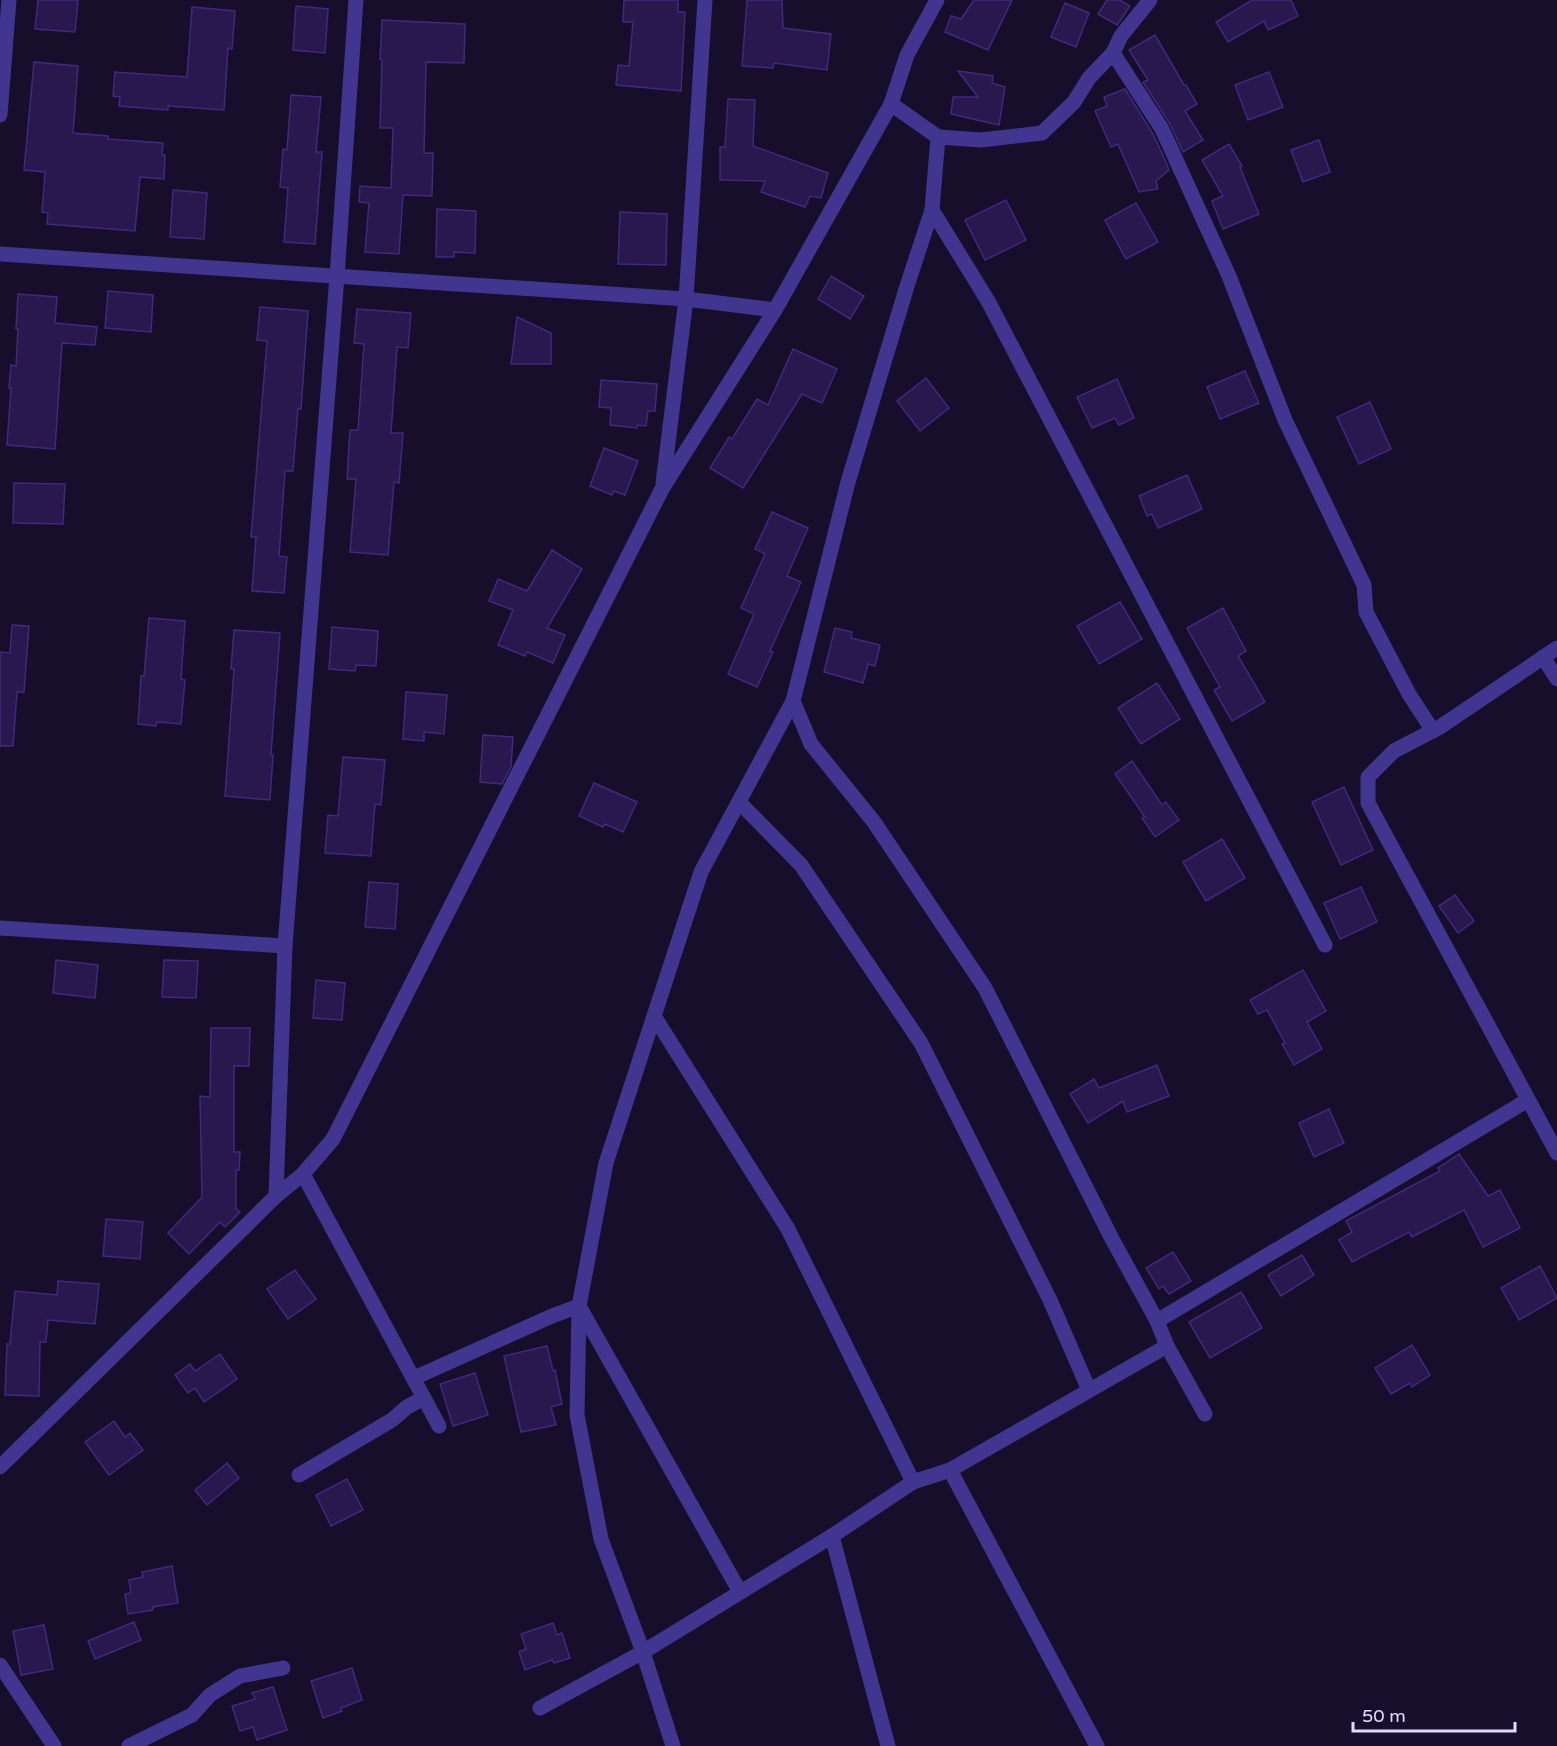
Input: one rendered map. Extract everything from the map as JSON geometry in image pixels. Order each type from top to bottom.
[{"type":"street","points":[[0,115],[9,0]]},
{"type":"street","points":[[276,1196],[285,946],[356,0]]},
{"type":"street","points":[[662,489],[686,300],[705,0]]},
{"type":"street","points":[[0,1467],[276,1196],[303,1174],[333,1139],[662,489],[776,310],[891,104],[906,56],[937,0]]},
{"type":"street","points":[[891,104],[938,137],[981,140],[1042,133],[1074,102],[1089,78],[1113,53],[1120,36],[1150,0]]},
{"type":"street","points":[[1113,53],[1162,129],[1229,276],[1285,420],[1364,585],[1366,612],[1409,694],[1433,731]]},
{"type":"street","points":[[673,1746],[643,1652],[601,1539],[577,1415],[579,1306],[606,1163],[701,872],[793,701],[848,482],[932,210],[938,137]]},
{"type":"street","points":[[932,210],[988,301],[1325,945]]},
{"type":"street","points":[[0,255],[686,300],[776,310]]},
{"type":"street","points":[[1557,648],[1433,731],[1394,751],[1368,777],[1368,803],[1557,1153]]},
{"type":"street","points":[[1543,657],[1557,679]]},
{"type":"street","points":[[793,701],[811,744],[874,822],[985,988],[1111,1237],[1157,1321],[1167,1346],[1205,1414]]},
{"type":"street","points":[[739,802],[801,865],[921,1043],[1050,1300],[1089,1390]]},
{"type":"street","points":[[0,928],[285,946]]},
{"type":"street","points":[[654,1016],[788,1229],[913,1482]]},
{"type":"street","points":[[1157,1321],[1528,1100]]},
{"type":"street","points":[[303,1174],[439,1426]]},
{"type":"street","points":[[414,1378],[579,1306]]},
{"type":"street","points":[[579,1306],[740,1592]]},
{"type":"street","points":[[540,1708],[643,1652],[832,1536],[913,1482],[950,1470],[1167,1346]]},
{"type":"street","points":[[299,1475],[392,1420],[407,1407],[424,1398]]},
{"type":"street","points":[[950,1470],[1097,1746]]},
{"type":"street","points":[[832,1536],[888,1746]]},
{"type":"street","points":[[0,1665],[54,1746]]},
{"type":"street","points":[[129,1746],[192,1715],[210,1695],[240,1676],[283,1668]]},
{"type":"building","points":[[38,0],[78,0],[75,32],[35,29]]},
{"type":"building","points":[[624,0],[678,0],[678,12],[685,12],[681,91],[616,85],[618,65],[629,66],[633,22],[623,22]]},
{"type":"building","points":[[747,0],[782,0],[783,28],[831,34],[827,70],[774,63],[773,68],[742,66]]},
{"type":"building","points":[[974,0],[1012,0],[988,50],[945,32],[951,16],[961,19]]},
{"type":"building","points":[[1107,0],[1120,0],[1130,6],[1117,25],[1098,14]]},
{"type":"building","points":[[1252,0],[1291,0],[1298,16],[1268,30],[1264,21],[1228,42],[1216,22]]},
{"type":"building","points":[[1065,3],[1089,13],[1076,47],[1051,37]]},
{"type":"building","points":[[296,6],[328,9],[325,53],[293,50]]},
{"type":"building","points":[[192,7],[235,11],[232,49],[228,48],[224,110],[168,106],[168,110],[119,106],[120,97],[113,96],[115,72],[187,77]]},
{"type":"building","points":[[382,20],[465,24],[464,63],[426,62],[424,153],[433,153],[432,196],[403,195],[399,254],[365,252],[369,203],[359,202],[360,186],[391,188],[393,128],[380,128]]},
{"type":"building","points":[[1155,35],[1197,104],[1185,111],[1203,140],[1183,152],[1170,124],[1143,82],[1148,80],[1129,50]]},
{"type":"building","points":[[34,62],[78,66],[73,133],[108,136],[108,139],[163,143],[164,179],[140,177],[135,231],[47,224],[48,213],[42,212],[45,172],[24,170]]},
{"type":"building","points":[[958,71],[993,76],[992,83],[1005,87],[999,125],[951,114],[953,97],[978,97]]},
{"type":"building","points":[[1269,72],[1283,107],[1248,120],[1235,85]]},
{"type":"building","points":[[1125,89],[1153,134],[1169,170],[1156,181],[1158,189],[1139,192],[1118,144],[1111,147],[1095,111],[1107,106],[1104,97]]},
{"type":"building","points":[[291,95],[321,97],[316,152],[322,152],[315,244],[284,242],[288,188],[280,187],[283,149],[287,150]]},
{"type":"building","points":[[728,99],[755,100],[753,146],[828,173],[821,198],[810,196],[805,207],[761,192],[765,181],[720,180],[720,147],[725,147]]},
{"type":"building","points":[[1319,140],[1330,172],[1303,182],[1291,150]]},
{"type":"building","points":[[1229,144],[1242,166],[1240,167],[1259,214],[1223,229],[1212,201],[1223,196],[1202,160]]},
{"type":"building","points":[[173,190],[207,193],[204,239],[170,237]]},
{"type":"building","points":[[1006,200],[1026,240],[985,260],[965,220]]},
{"type":"building","points":[[1136,203],[1158,242],[1126,259],[1105,220]]},
{"type":"building","points":[[437,209],[476,211],[475,253],[454,252],[454,257],[436,257]]},
{"type":"building","points":[[620,212],[667,214],[666,265],[618,264]]},
{"type":"building","points":[[831,276],[864,296],[850,319],[818,299]]},
{"type":"building","points":[[108,291],[153,295],[151,332],[105,328]]},
{"type":"building","points":[[18,294],[57,297],[55,323],[97,327],[95,345],[62,343],[55,449],[7,445],[11,365],[16,366]]},
{"type":"building","points":[[260,307],[308,311],[301,409],[298,408],[293,471],[285,471],[279,556],[287,557],[284,593],[252,591],[256,537],[251,537],[267,341],[257,340]]},
{"type":"building","points":[[357,309],[411,313],[408,348],[397,347],[391,433],[403,433],[399,483],[394,482],[388,555],[350,552],[356,479],[347,479],[350,430],[358,430],[364,344],[354,343]]},
{"type":"building","points":[[517,317],[551,333],[551,364],[511,364]]},
{"type":"building","points":[[793,349],[837,369],[822,403],[802,394],[743,488],[710,468],[729,437],[732,439],[757,399],[768,405]]},
{"type":"building","points":[[1245,371],[1259,403],[1220,419],[1207,387]]},
{"type":"building","points":[[926,378],[949,408],[920,431],[897,401]]},
{"type":"building","points":[[1117,379],[1134,418],[1119,425],[1115,418],[1092,428],[1077,397]]},
{"type":"building","points":[[601,380],[657,384],[655,411],[648,411],[646,426],[637,425],[637,428],[610,425],[611,408],[599,407]]},
{"type":"building","points":[[1370,402],[1391,449],[1359,464],[1337,417]]},
{"type":"building","points":[[604,448],[638,461],[625,495],[614,491],[612,495],[590,486]]},
{"type":"building","points":[[1187,475],[1202,509],[1158,528],[1152,514],[1147,516],[1139,496]]},
{"type":"building","points":[[14,483],[65,484],[63,524],[13,523]]},
{"type":"building","points":[[772,512],[808,528],[787,576],[801,582],[770,651],[773,652],[757,687],[728,674],[754,614],[741,608],[765,554],[755,549]]},
{"type":"building","points":[[552,550],[582,569],[547,628],[565,635],[553,663],[527,652],[525,656],[498,645],[513,610],[489,601],[498,579],[527,591]]},
{"type":"building","points":[[1120,602],[1142,639],[1099,664],[1077,626]]},
{"type":"building","points":[[1223,608],[1246,651],[1238,656],[1265,702],[1232,721],[1214,690],[1220,687],[1187,628]]},
{"type":"building","points":[[149,618],[185,621],[181,679],[185,680],[181,724],[157,722],[156,726],[138,724],[141,676],[144,676]]},
{"type":"building","points":[[12,625],[29,626],[24,692],[17,692],[13,746],[0,746],[0,652],[10,653]]},
{"type":"building","points":[[332,627],[378,631],[376,666],[356,665],[355,671],[329,669]]},
{"type":"building","points":[[835,628],[852,632],[851,638],[880,645],[875,666],[868,664],[863,683],[824,672]]},
{"type":"building","points":[[234,630],[280,633],[270,800],[225,796],[234,669],[231,669]]},
{"type":"building","points":[[1157,683],[1180,719],[1141,744],[1118,708]]},
{"type":"building","points":[[406,692],[447,695],[444,734],[424,732],[424,741],[403,739]]},
{"type":"building","points":[[483,735],[513,737],[511,767],[502,784],[480,782]]},
{"type":"building","points":[[343,757],[385,760],[381,805],[375,804],[371,856],[325,853],[328,815],[338,816]]},
{"type":"building","points":[[1132,761],[1162,805],[1166,802],[1179,820],[1155,837],[1142,818],[1145,817],[1115,774]]},
{"type":"building","points":[[594,783],[637,802],[623,832],[605,824],[603,827],[579,816]]},
{"type":"building","points":[[1344,787],[1373,850],[1341,865],[1312,802]]},
{"type":"building","points":[[1222,839],[1245,878],[1206,901],[1183,862]]},
{"type":"building","points":[[369,882],[398,884],[395,929],[365,927]]},
{"type":"building","points":[[1361,887],[1377,922],[1340,939],[1324,903]]},
{"type":"building","points":[[1455,895],[1474,921],[1458,933],[1439,906]]},
{"type":"building","points":[[56,960],[98,965],[95,998],[53,993]]},
{"type":"building","points":[[164,960],[198,961],[196,998],[162,997]]},
{"type":"building","points":[[1303,970],[1326,1011],[1307,1022],[1322,1049],[1294,1065],[1267,1010],[1258,1014],[1250,1000]]},
{"type":"building","points":[[316,980],[345,983],[342,1020],[313,1018]]},
{"type":"building","points":[[211,1028],[250,1028],[249,1066],[234,1066],[234,1152],[240,1152],[239,1170],[236,1170],[236,1209],[240,1212],[225,1227],[220,1222],[189,1254],[168,1233],[202,1197],[200,1096],[210,1097]]},
{"type":"building","points":[[1157,1065],[1169,1096],[1127,1112],[1123,1101],[1088,1123],[1070,1094],[1094,1079],[1099,1088]]},
{"type":"building","points":[[1329,1109],[1344,1143],[1314,1157],[1299,1123]]},
{"type":"building","points":[[1459,1154],[1488,1196],[1500,1190],[1520,1228],[1483,1247],[1464,1210],[1412,1237],[1409,1232],[1352,1262],[1339,1240],[1352,1232],[1346,1221],[1440,1171],[1438,1168]]},
{"type":"building","points":[[106,1219],[143,1222],[140,1259],[103,1256]]},
{"type":"building","points":[[1173,1252],[1191,1281],[1169,1294],[1163,1286],[1159,1289],[1146,1268]]},
{"type":"building","points":[[1302,1255],[1314,1275],[1281,1296],[1268,1275]]},
{"type":"building","points":[[1540,1266],[1557,1298],[1519,1320],[1501,1288]]},
{"type":"building","points":[[295,1270],[316,1299],[288,1319],[267,1289]]},
{"type":"building","points":[[58,1281],[99,1284],[95,1324],[48,1320],[46,1342],[40,1342],[39,1396],[5,1395],[7,1344],[10,1344],[15,1291],[57,1295]]},
{"type":"building","points":[[1241,1292],[1262,1328],[1210,1358],[1189,1322]]},
{"type":"building","points":[[1412,1345],[1430,1375],[1412,1387],[1410,1383],[1391,1394],[1375,1368]]},
{"type":"building","points":[[547,1346],[562,1404],[551,1407],[556,1425],[521,1432],[504,1356]]},
{"type":"building","points":[[220,1354],[237,1379],[204,1402],[195,1388],[188,1393],[175,1375],[190,1364],[195,1371]]},
{"type":"building","points":[[475,1373],[488,1415],[453,1426],[440,1384]]},
{"type":"building","points":[[114,1421],[125,1437],[130,1433],[143,1450],[109,1475],[85,1442]]},
{"type":"building","points":[[227,1463],[239,1478],[207,1505],[195,1490]]},
{"type":"building","points":[[347,1479],[363,1510],[331,1526],[316,1495]]},
{"type":"building","points":[[172,1566],[178,1603],[128,1614],[125,1594],[131,1593],[129,1580],[143,1577],[142,1572]]},
{"type":"building","points":[[134,1622],[141,1640],[95,1659],[88,1641]]},
{"type":"building","points":[[553,1623],[557,1635],[562,1633],[570,1658],[554,1663],[552,1660],[525,1670],[519,1652],[526,1649],[521,1634]]},
{"type":"building","points":[[44,1625],[53,1669],[21,1675],[13,1631]]},
{"type":"building","points":[[352,1668],[362,1700],[323,1718],[311,1681]]},
{"type":"building","points":[[273,1687],[287,1730],[257,1740],[253,1727],[240,1731],[232,1706],[255,1699],[252,1693]]}]
